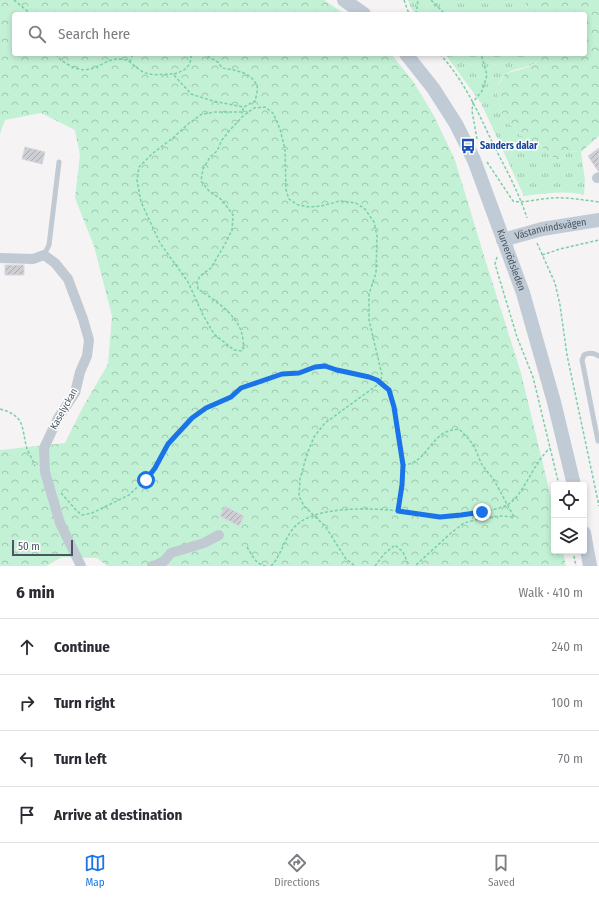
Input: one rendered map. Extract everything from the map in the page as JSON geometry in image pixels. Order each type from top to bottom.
[{"type":"main road","points":[[344,0],[361,12]]},
{"type":"main road","name":"Kurverödsleden","points":[[408,56],[433,88],[468,146],[523,293],[539,344],[573,482]]},
{"type":"main road","name":"Västanvindsvägen","points":[[503,240],[542,229],[599,220]]},
{"type":"main road","points":[[587,550],[590,566]]},
{"type":"street","points":[[0,258],[33,259],[44,255]]},
{"type":"street","name":"Kaselyckan","points":[[44,255],[55,263],[68,279],[84,319],[90,340],[87,356],[80,372],[75,393],[58,418],[44,448],[45,472],[60,523],[81,566]]},
{"type":"street","points":[[152,566],[164,561],[171,553],[204,543],[219,535]]},
{"type":"lane","points":[[44,255],[49,245],[58,162]]},
{"type":"lane","points":[[598,441],[582,360],[584,355],[587,353],[599,356]]},
{"type":"path","points":[[14,0],[29,12]]},
{"type":"path","points":[[404,0],[408,12]]},
{"type":"path","points":[[416,12],[418,0]]},
{"type":"path","points":[[431,0],[443,12]]},
{"type":"path","points":[[57,56],[59,59],[73,67],[88,70],[94,69],[112,60],[123,59],[151,75],[173,74],[180,72],[191,62],[192,56]]},
{"type":"path","points":[[130,62],[133,56]]},
{"type":"path","points":[[173,74],[190,94],[213,101],[243,107],[255,101],[257,87],[253,78],[237,71],[222,68],[218,62],[207,56]]},
{"type":"path","points":[[442,56],[461,81],[474,102],[521,201],[527,218]]},
{"type":"path","points":[[479,143],[476,137],[472,111],[474,102],[482,91],[487,75],[482,56]]},
{"type":"path","points":[[243,107],[243,112],[215,112],[202,114],[152,154],[139,167],[137,180],[141,202],[160,243],[188,282],[203,315],[214,334],[234,350],[242,351],[244,347],[241,330],[233,317],[198,289],[197,282],[200,276],[211,268],[225,244],[232,230],[233,215],[222,200],[209,191],[201,181],[203,169],[210,157],[217,151],[222,140],[242,116],[254,108],[265,106],[274,113],[285,148],[286,190],[289,199],[298,205],[310,207],[340,201],[356,203],[365,209],[374,222],[377,236],[376,273],[369,294],[369,320],[382,375],[380,383],[325,423],[314,437],[300,478],[299,496],[304,506],[325,526],[346,559],[355,566]]},
{"type":"path","points":[[484,157],[513,201],[517,203],[521,201],[561,198],[599,202]]},
{"type":"path","points":[[503,240],[495,264],[517,337],[533,377],[558,482]]},
{"type":"path","points":[[542,255],[560,249],[599,240]]},
{"type":"path","points":[[536,242],[555,283],[560,305],[567,355],[599,506]]},
{"type":"path","points":[[61,492],[82,515],[92,513],[115,503],[129,495],[146,480],[155,468],[168,444],[192,418],[206,408],[231,397],[241,388],[282,374],[299,373],[315,367],[325,366],[369,377],[389,390],[394,407],[403,465],[398,511]]},
{"type":"path","points":[[0,409],[9,411],[19,419],[23,425],[28,450],[36,467]]},
{"type":"path","points":[[403,465],[410,465],[422,457],[440,436],[449,430],[458,429],[474,446],[482,465],[494,480],[514,517],[501,516],[464,523],[415,566]]},
{"type":"path","points":[[271,566],[276,561],[291,532],[298,523],[325,512],[343,510],[398,511],[440,517],[468,514],[508,505],[515,499],[543,454],[550,448]]},
{"type":"path","points":[[375,566],[384,554],[395,545],[403,552],[409,566]]},
{"type":"path","points":[[247,547],[261,566],[266,566]]},
{"type":"path","points":[[574,554],[576,566]]},
{"type":"green space","points":[[0,0],[324,0],[342,12],[12,12],[12,56],[393,56],[413,81],[434,116],[455,160],[521,373],[551,498],[551,554],[564,554],[566,566],[107,566],[97,558],[62,557],[46,566],[0,566],[0,450],[65,443],[83,407],[108,364],[112,316],[94,246],[75,198],[80,155],[75,130],[41,113],[5,120],[0,134]]},
{"type":"green space","points":[[408,0],[525,0],[528,12],[414,12]]},
{"type":"green space","points":[[525,0],[599,0],[599,136],[581,152],[568,151],[558,162],[539,144],[520,135],[503,117],[496,89],[505,74],[532,65],[540,59],[541,56],[587,56],[587,12],[528,12]]},
{"type":"green space","points":[[446,56],[541,56],[540,59],[532,65],[507,73],[501,80],[496,89],[503,117],[520,135],[539,144],[558,162],[568,151],[581,152],[585,180],[584,195],[546,193],[524,196],[481,103]]},
{"type":"building","points":[[25,147],[45,152],[42,164],[22,159]]},
{"type":"building","points":[[599,148],[599,171],[598,171],[588,156]]},
{"type":"building","points":[[5,265],[24,265],[24,275],[5,275]]},
{"type":"building","points":[[225,506],[244,516],[239,526],[220,516]]},
{"type":"place","name":"Sanders dalar","points":[[468,146]]},
{"type":"route","points":[[146,480],[155,468],[168,444],[192,418],[206,408],[231,397],[241,388],[282,374],[299,373],[315,367],[325,366],[369,377],[377,380],[389,390],[394,407],[403,465],[398,511],[440,517],[482,512]]}]
